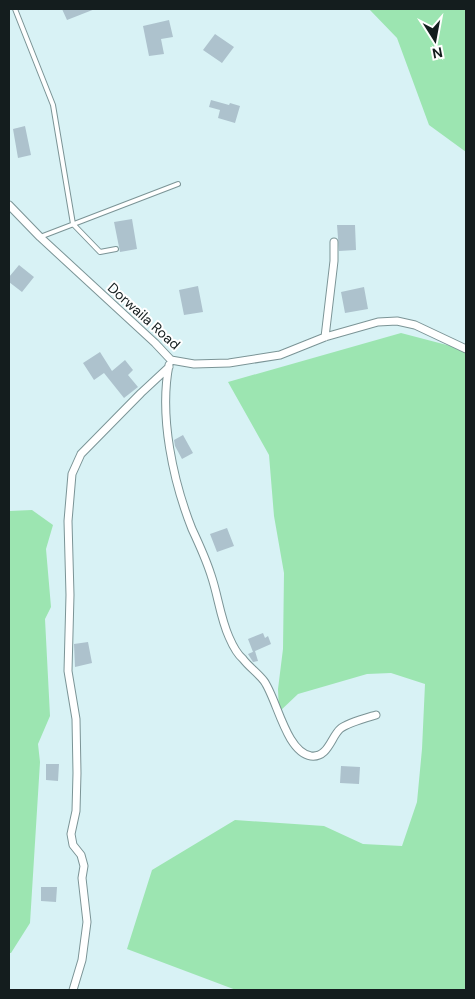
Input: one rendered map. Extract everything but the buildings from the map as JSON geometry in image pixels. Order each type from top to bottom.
[{"type":"street","name":"Dorwaila Road","points":[[9,205],[40,237],[155,343],[170,363],[229,363],[280,355],[325,337],[378,322],[397,322],[415,326],[466,349]]},
{"type":"street","points":[[325,337],[334,261],[334,242]]},
{"type":"street","points":[[170,363],[167,387],[167,417],[171,455],[181,496],[215,585],[229,637],[241,658],[264,681],[278,714],[297,749],[304,753],[312,756],[319,755],[326,750],[340,729],[376,715]]},
{"type":"street","points":[[73,990],[82,960],[87,922],[82,878],[84,866],[71,834],[76,811],[77,773],[76,719],[68,671],[70,595],[68,521],[72,474],[81,454],[170,363]]},
{"type":"lane","points":[[15,9],[53,105],[73,224],[100,252],[116,249]]},
{"type":"lane","points":[[40,237],[178,184]]},
{"type":"green space","points":[[369,9],[466,9],[466,152],[429,125],[397,38]]},
{"type":"green space","points":[[401,333],[466,350],[466,990],[236,990],[127,949],[152,870],[235,820],[324,826],[363,844],[402,846],[417,802],[425,684],[391,673],[367,674],[298,694],[279,712],[278,689],[283,649],[284,573],[274,516],[269,455],[228,382]]},
{"type":"green space","points":[[32,510],[53,525],[46,549],[51,607],[45,619],[50,716],[38,744],[40,762],[30,923],[11,953],[9,953],[9,511]]}]
